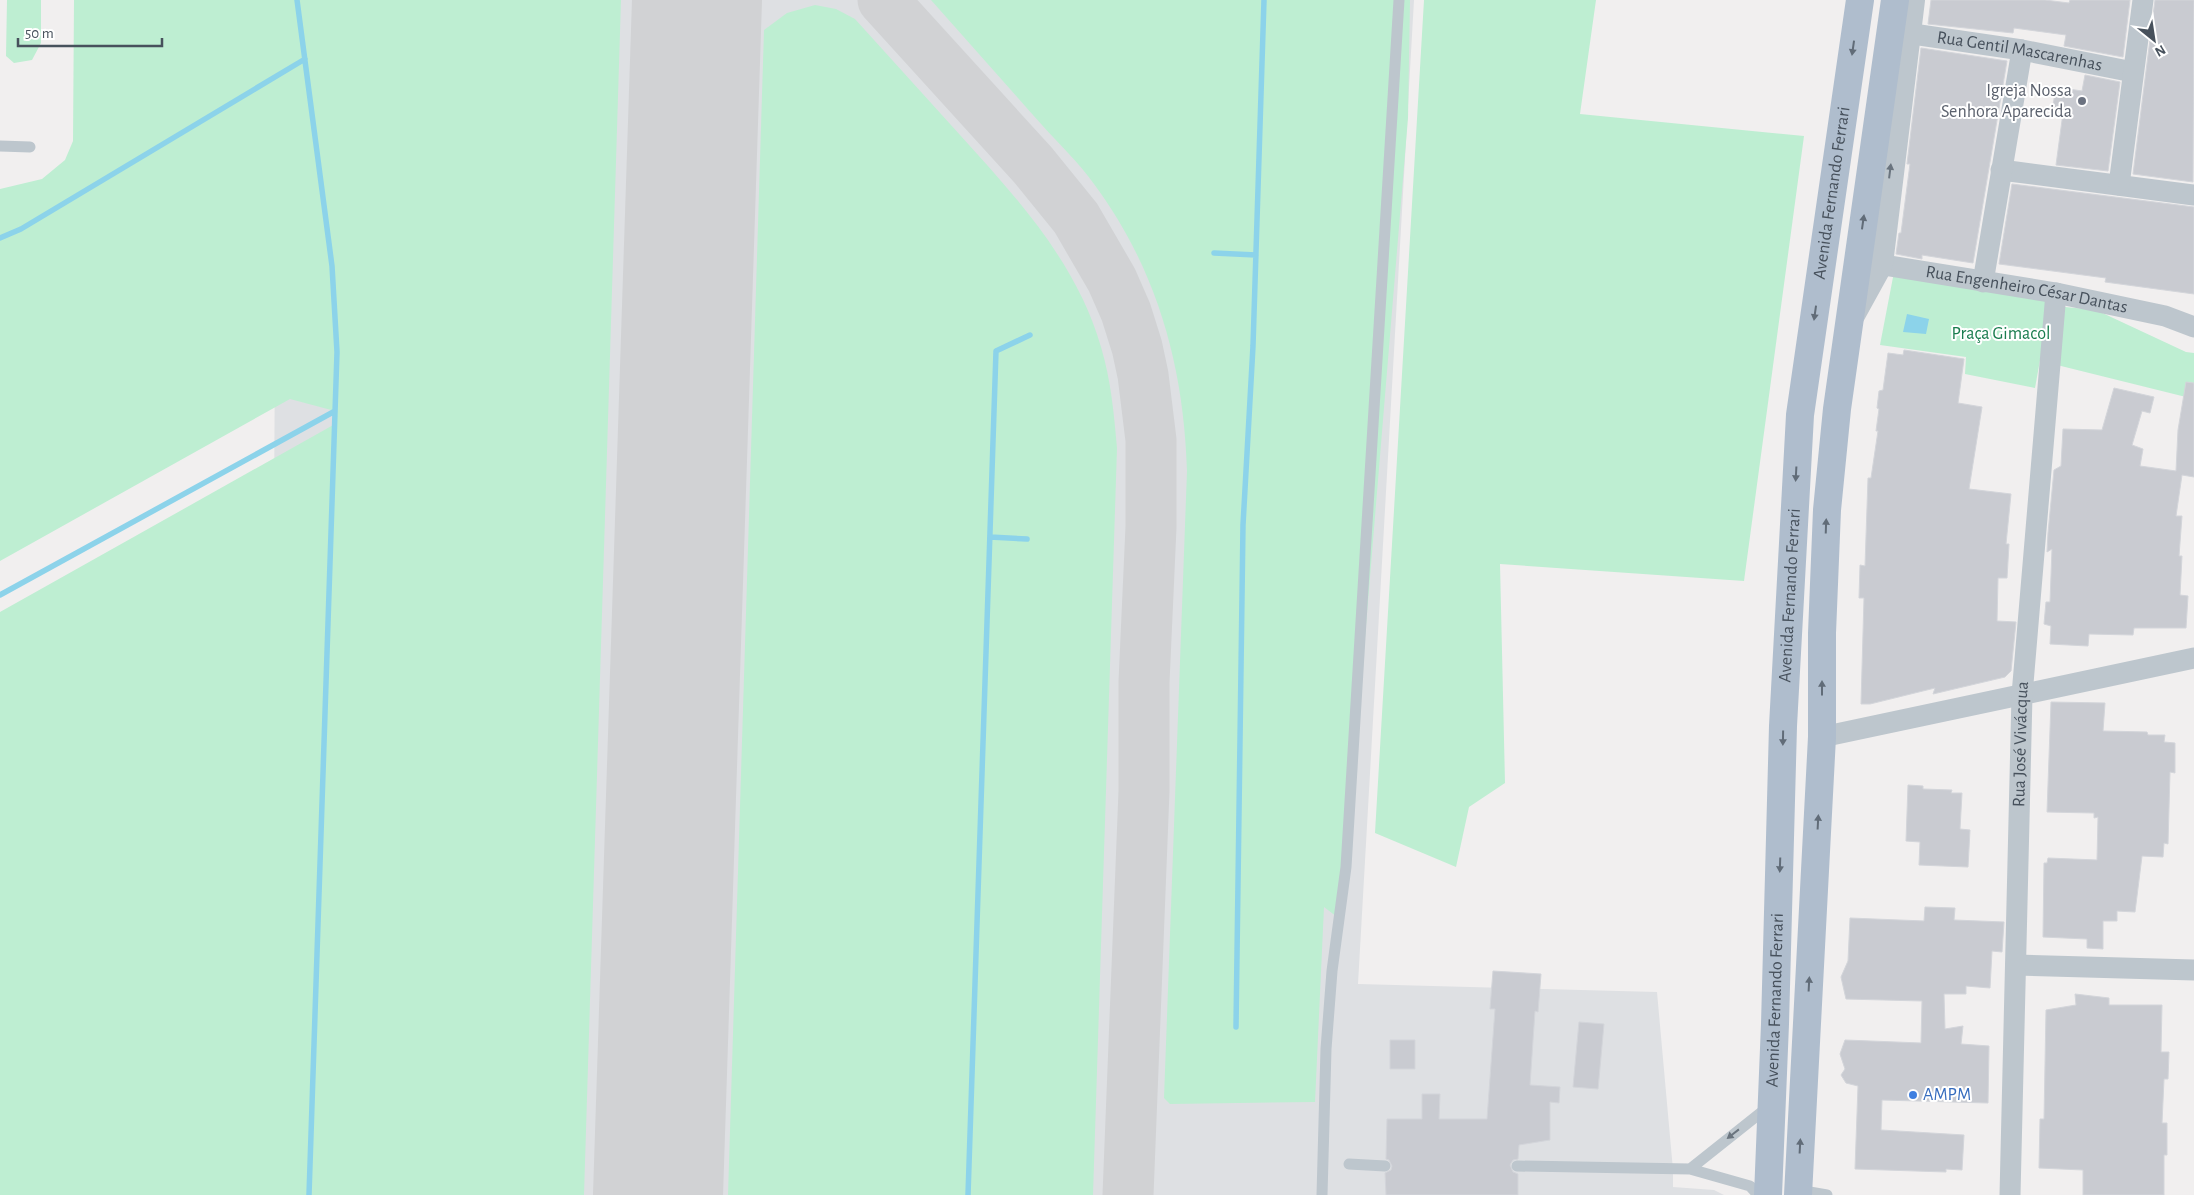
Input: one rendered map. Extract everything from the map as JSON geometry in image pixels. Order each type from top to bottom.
[{"type":"main road","name":"Avenida Fernando Ferrari","points":[[1768,1195],[1787,630],[1800,415],[1860,0]]},
{"type":"main road","name":"Avenida Fernando Ferrari","points":[[1798,1192],[1822,737],[1822,633],[1827,510],[1837,409],[1850,316],[1868,262],[1895,0]]},
{"type":"main road","points":[[1782,782],[1822,737]]},
{"type":"street","name":"Avenida Fernando Ferrari","points":[[1868,262],[1911,0]]},
{"type":"street","points":[[2119,185],[2144,0]]},
{"type":"street","name":"Rua Gentil Mascarenhas","points":[[1906,33],[2022,50],[2133,72]]},
{"type":"street","points":[[1983,282],[2022,50]]},
{"type":"street","points":[[2001,170],[2194,195]]},
{"type":"street","name":"Rua Engenheiro César Dantas","points":[[1868,262],[2056,293],[2165,316],[2194,327]]},
{"type":"street","name":"Rua José Vivácqua","points":[[2010,1195],[2022,695],[2056,293]]},
{"type":"street","points":[[1822,737],[2194,658]]},
{"type":"street","points":[[2016,965],[2194,970]]},
{"type":"lane","points":[[1322,1195],[1326,1049],[1332,971],[1346,867],[1399,0]]},
{"type":"lane","points":[[0,146],[30,147]]},
{"type":"lane","points":[[1690,1169],[1772,1105]]},
{"type":"lane","points":[[1348,1164],[1385,1166]]},
{"type":"lane","points":[[1517,1166],[1690,1169],[1750,1186],[1758,1195]]},
{"type":"lane","points":[[1798,1192],[1827,1195]]},
{"type":"shaded area","points":[[277,0],[1414,0],[1358,984],[1657,992],[1673,1187],[1714,1190],[1724,1195],[270,1195]]},
{"type":"green space","points":[[7,0],[41,0],[41,43],[32,60],[14,63],[6,56]]},
{"type":"green space","points":[[74,0],[621,0],[584,1195],[0,1195],[0,612],[335,424],[335,411],[290,399],[0,561],[0,189],[42,179],[65,160],[73,141]]},
{"type":"green space","points":[[931,0],[1410,0],[1408,118],[1346,867],[1341,920],[1324,907],[1315,1102],[1170,1104],[1164,1098],[1187,471],[1185,432],[1173,356],[1150,284],[1135,250],[1116,216],[1075,161]]},
{"type":"green space","points":[[1424,0],[1596,0],[1580,114],[1804,136],[1744,581],[1500,564],[1505,783],[1469,807],[1456,867],[1375,833]]},
{"type":"green space","points":[[815,5],[836,9],[855,19],[1003,183],[1043,233],[1077,287],[1090,316],[1104,359],[1112,397],[1117,448],[1093,1195],[728,1195],[764,30],[787,13]]},
{"type":"green space","name":"Praça Gimacol","points":[[1894,272],[2051,299],[2035,388],[1965,374],[1966,357],[1880,345]]},
{"type":"green space","points":[[2065,307],[2096,310],[2186,352],[2194,353],[2194,399],[2057,365]]},
{"type":"water","points":[[1907,314],[1929,319],[1926,334],[1903,332]]},
{"type":"building","points":[[1931,0],[2045,0],[2069,3],[2070,0],[2130,0],[2123,57],[2064,46],[2066,35],[2014,28],[2013,33],[1928,24]]},
{"type":"building","points":[[2155,0],[2194,0],[2193,182],[2133,174]]},
{"type":"building","points":[[1921,48],[2007,61],[1973,263],[1922,255],[1922,259],[1896,254],[1899,233],[1901,233],[1910,164],[1907,164]]},
{"type":"building","points":[[2085,75],[2120,82],[2108,171],[2056,165],[2063,113],[2052,111],[2056,87],[2082,91]]},
{"type":"building","points":[[2012,184],[2194,207],[2194,294],[2105,282],[2106,278],[1999,264]]},
{"type":"building","points":[[1904,350],[1964,359],[1958,403],[1982,407],[1969,489],[2011,494],[2006,544],[2009,544],[2007,578],[1998,578],[1997,621],[2016,622],[2011,671],[2005,677],[1933,694],[1935,688],[1870,704],[1861,704],[1864,598],[1859,598],[1860,565],[1865,566],[1868,478],[1871,478],[1878,431],[1876,431],[1879,391],[1883,390],[1888,353],[1903,355]]},
{"type":"building","points":[[2186,382],[2194,383],[2194,477],[2182,475],[2176,516],[2182,516],[2179,556],[2182,556],[2180,595],[2188,596],[2186,628],[2134,628],[2133,635],[2089,634],[2088,646],[2050,644],[2051,626],[2044,624],[2046,602],[2050,602],[2052,549],[2047,552],[2048,533],[2054,470],[2061,466],[2063,429],[2102,430],[2114,388],[2154,397],[2150,413],[2142,411],[2132,445],[2143,449],[2140,466],[2176,471],[2178,430]]},
{"type":"building","points":[[2051,702],[2105,703],[2103,731],[2147,732],[2148,735],[2165,735],[2164,742],[2175,743],[2175,773],[2170,772],[2168,844],[2164,843],[2163,857],[2142,856],[2135,912],[2117,911],[2117,921],[2103,921],[2103,949],[2087,948],[2087,939],[2043,937],[2044,863],[2047,863],[2048,858],[2097,860],[2098,817],[2094,818],[2094,813],[2047,812]]},
{"type":"building","points":[[1908,785],[1923,786],[1923,789],[1952,790],[1951,793],[1962,793],[1960,829],[1970,830],[1968,867],[1919,865],[1920,842],[1906,841]]},
{"type":"building","points":[[1925,907],[1955,908],[1954,920],[2004,922],[2002,952],[1992,951],[1990,988],[1966,986],[1966,994],[1944,994],[1945,1029],[1963,1026],[1961,1044],[1989,1046],[1988,1103],[1882,1100],[1881,1130],[1964,1135],[1962,1170],[1946,1169],[1946,1172],[1855,1169],[1858,1086],[1846,1083],[1841,1075],[1845,1069],[1840,1054],[1845,1040],[1921,1043],[1922,1001],[1846,999],[1841,977],[1848,961],[1850,918],[1924,921]]},
{"type":"building","points":[[1493,971],[1541,974],[1538,1012],[1535,1011],[1530,1085],[1560,1087],[1559,1103],[1550,1102],[1550,1140],[1519,1145],[1518,1159],[1513,1160],[1510,1165],[1513,1172],[1518,1174],[1518,1195],[1386,1195],[1385,1173],[1391,1170],[1392,1166],[1389,1160],[1386,1159],[1387,1119],[1422,1119],[1422,1094],[1440,1094],[1439,1119],[1487,1119],[1495,1009],[1490,1009]]},
{"type":"building","points":[[2075,994],[2109,998],[2109,1005],[2162,1005],[2161,1052],[2169,1052],[2168,1079],[2164,1079],[2162,1123],[2167,1123],[2167,1155],[2164,1155],[2164,1195],[2083,1195],[2083,1170],[2039,1168],[2040,1119],[2044,1119],[2046,1010],[2076,1005]]},
{"type":"building","points":[[1579,1022],[1604,1024],[1598,1089],[1573,1087]]},
{"type":"building","points":[[1390,1040],[1415,1040],[1415,1069],[1390,1069]]},
{"type":"waterway","points":[[297,0],[332,266],[337,352],[309,1195]]},
{"type":"waterway","points":[[1236,1027],[1243,525],[1253,346],[1264,0]]},
{"type":"waterway","points":[[0,238],[21,229],[305,59]]},
{"type":"waterway","points":[[1214,253],[1256,255]]},
{"type":"waterway","points":[[968,1195],[996,351],[1030,335]]},
{"type":"waterway","points":[[0,595],[335,411]]},
{"type":"waterway","points":[[990,537],[1027,539]]},
{"type":"taxiway","points":[[697,16],[700,0]]},
{"type":"taxiway","points":[[883,0],[1033,165],[1076,218],[1112,280],[1126,312],[1137,347],[1143,375],[1151,440],[1151,527],[1144,682],[1144,791],[1128,1195]]},
{"type":"runway","points":[[658,1195],[697,0]]},
{"type":"place","name":"Igreja Nossa Senhora Aparecida","points":[[2082,101]]},
{"type":"place","name":"AMPM","points":[[1913,1095]]}]
